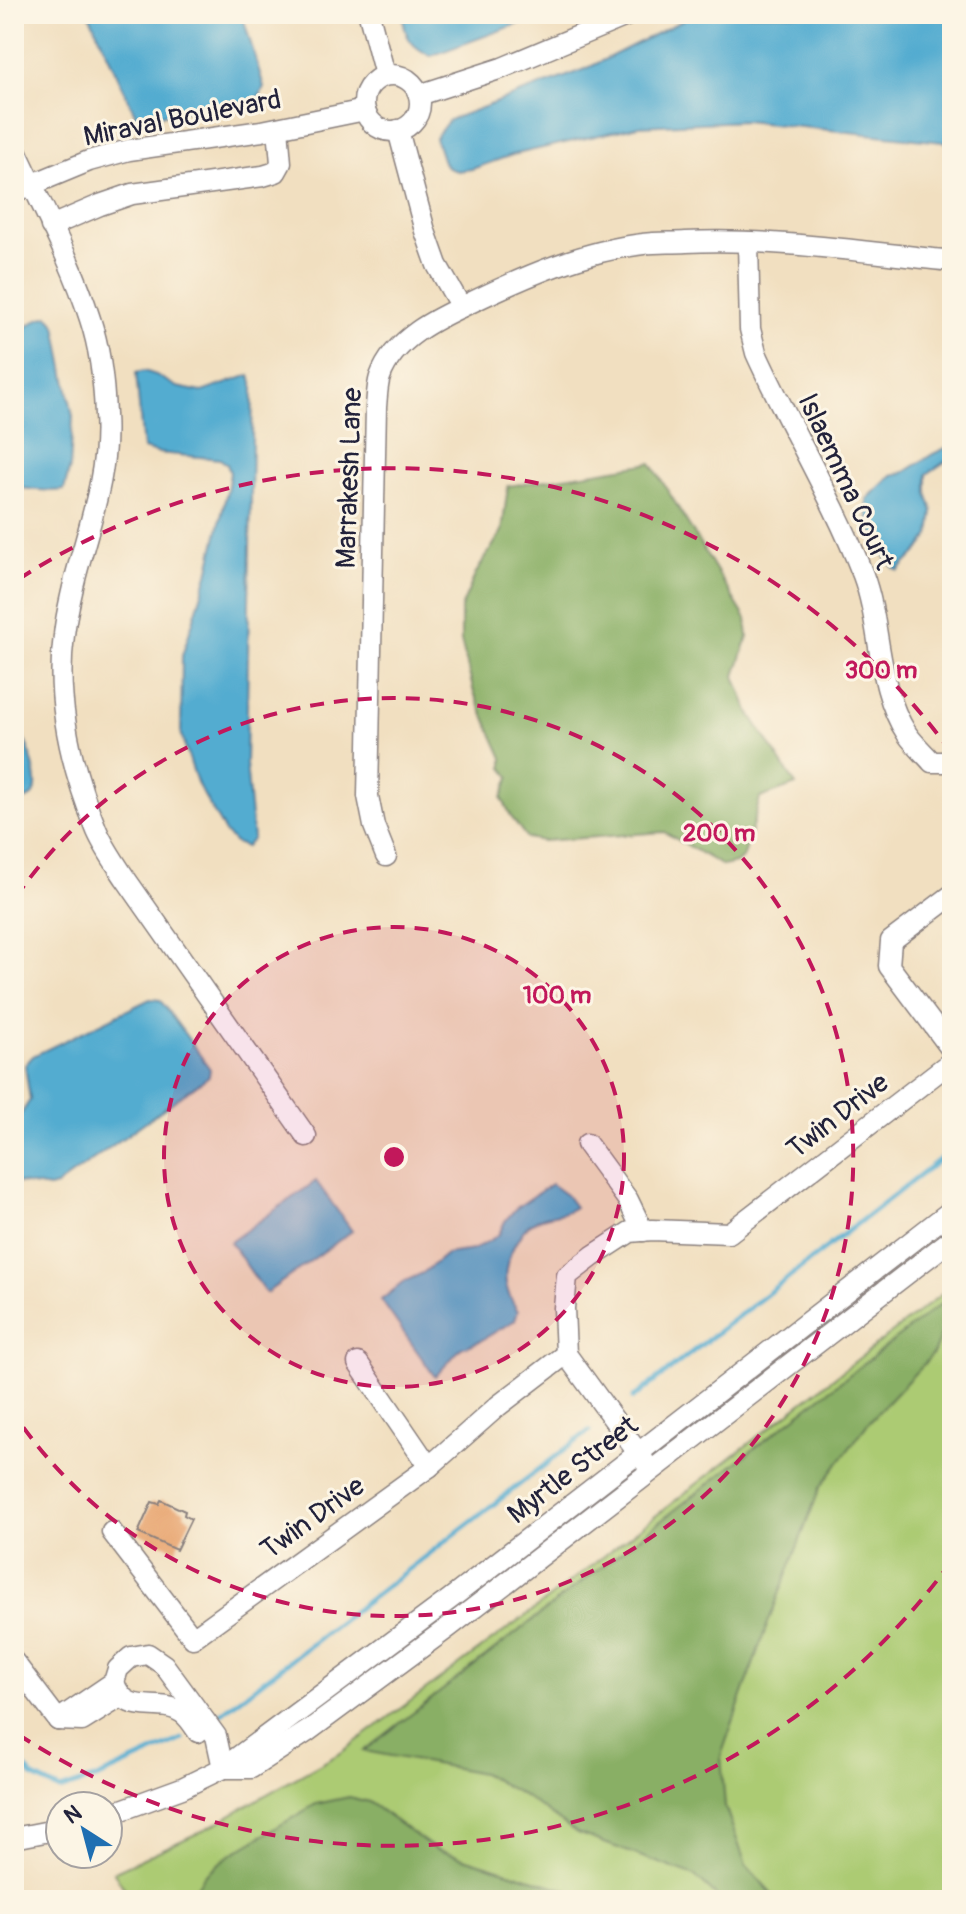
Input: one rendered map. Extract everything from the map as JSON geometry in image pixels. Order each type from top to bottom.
[{"type":"street","points":[[369,14],[385,75]]},
{"type":"street","points":[[419,95],[502,68],[631,14]]},
{"type":"street","points":[[385,75],[404,77],[419,95],[416,118],[398,130],[382,129],[375,125],[365,110],[364,101],[370,85],[385,75]]},
{"type":"street","name":"Miraval Boulevard","points":[[23,189],[89,161],[129,150],[278,128],[365,110]]},
{"type":"street","points":[[51,226],[132,194],[276,172],[281,163],[278,128]]},
{"type":"street","points":[[398,130],[437,265],[461,307]]},
{"type":"street","points":[[14,146],[23,189],[51,226],[91,322],[105,415],[106,455],[64,635],[61,674],[65,723],[80,785],[98,834],[125,878],[306,1136]]},
{"type":"street","name":"Islaemma Court","points":[[748,242],[750,329],[756,353],[846,533],[864,580],[887,685],[897,714],[908,736],[932,762],[952,762]]},
{"type":"street","name":"Marrakesh Lane","points":[[386,856],[374,826],[368,796],[375,422],[380,378],[390,358],[408,338],[514,281],[585,256],[644,244],[774,242],[952,261]]},
{"type":"street","points":[[952,895],[891,941],[889,966],[952,1050]]},
{"type":"street","name":"Twin Drive","points":[[112,1532],[193,1638],[429,1467],[498,1406],[566,1354],[564,1308],[567,1276],[593,1256],[630,1232],[729,1233],[952,1061]]},
{"type":"street","points":[[587,1144],[628,1200],[643,1231]]},
{"type":"street","name":"Myrtle Street","points":[[124,1809],[182,1788],[223,1768],[450,1599],[952,1210]]},
{"type":"street","name":"Myrtle Street","points":[[223,1768],[251,1768],[308,1731],[449,1627],[952,1239]]},
{"type":"street","points":[[566,1354],[652,1471]]},
{"type":"street","points":[[358,1363],[429,1467]]},
{"type":"street","points":[[148,1654],[164,1665],[216,1736],[223,1768],[182,1712],[159,1705],[138,1706],[118,1689],[118,1669],[131,1657],[148,1654]]},
{"type":"street","points":[[14,1662],[58,1720],[118,1689]]},
{"type":"street","points":[[14,1838],[44,1832]]},
{"type":"green space","points":[[651,463],[746,619],[748,637],[735,676],[749,712],[796,785],[760,798],[744,856],[736,863],[723,866],[664,832],[543,841],[527,838],[502,798],[510,777],[503,768],[503,758],[474,693],[461,641],[461,608],[476,573],[502,531],[508,486]]},
{"type":"green space","points":[[952,1286],[952,1900],[133,1900],[113,1872],[124,1870],[124,1867],[200,1832],[342,1752],[551,1597]]},
{"type":"green space","points":[[952,1295],[952,1308],[933,1354],[869,1422],[820,1488],[721,1756],[725,1806],[746,1865],[778,1900],[721,1900],[695,1876],[577,1833],[526,1797],[482,1773],[364,1751]]},
{"type":"green space","points":[[349,1797],[369,1802],[435,1849],[599,1900],[188,1900],[205,1875],[228,1856],[316,1804]]},
{"type":"water","points":[[89,14],[242,14],[264,87],[260,96],[249,102],[137,118]]},
{"type":"water","points":[[407,14],[545,14],[431,56],[414,45],[408,36],[403,17]]},
{"type":"water","points":[[695,14],[952,14],[952,143],[744,121],[639,126],[512,155],[472,169],[457,171],[443,162],[435,138],[449,120],[586,69]]},
{"type":"water","points":[[48,316],[56,325],[73,417],[70,467],[64,490],[14,488],[14,335]]},
{"type":"water","points":[[144,371],[177,387],[202,392],[250,375],[253,386],[246,764],[253,838],[246,847],[235,843],[226,834],[198,785],[181,735],[182,656],[208,574],[230,473],[227,464],[220,459],[143,449],[136,373]]},
{"type":"water","points":[[952,445],[952,457],[927,474],[927,493],[933,511],[930,535],[898,571],[889,562],[877,540],[868,516],[867,499],[892,475],[905,472]]},
{"type":"water","points":[[14,736],[23,737],[26,742],[36,784],[33,795],[14,804]]},
{"type":"water","points":[[150,999],[160,1000],[210,1069],[209,1076],[56,1186],[49,1188],[14,1182],[14,1120],[30,1100],[25,1065],[33,1056]]},
{"type":"water","points":[[316,1181],[352,1231],[266,1293],[230,1242]]},
{"type":"water","points":[[551,1184],[566,1195],[575,1207],[534,1221],[514,1246],[507,1263],[506,1279],[509,1295],[518,1311],[515,1320],[480,1341],[461,1348],[435,1377],[381,1300],[446,1254],[473,1250],[492,1239],[499,1234],[515,1209]]},
{"type":"building","points":[[161,1500],[185,1511],[184,1515],[191,1519],[176,1550],[138,1533],[152,1502],[159,1504]]},
{"type":"waterway","points":[[633,1398],[952,1150]]},
{"type":"waterway","points":[[215,1718],[589,1431]]},
{"type":"waterway","points":[[14,1755],[32,1776],[60,1790],[99,1777],[182,1739]]}]
